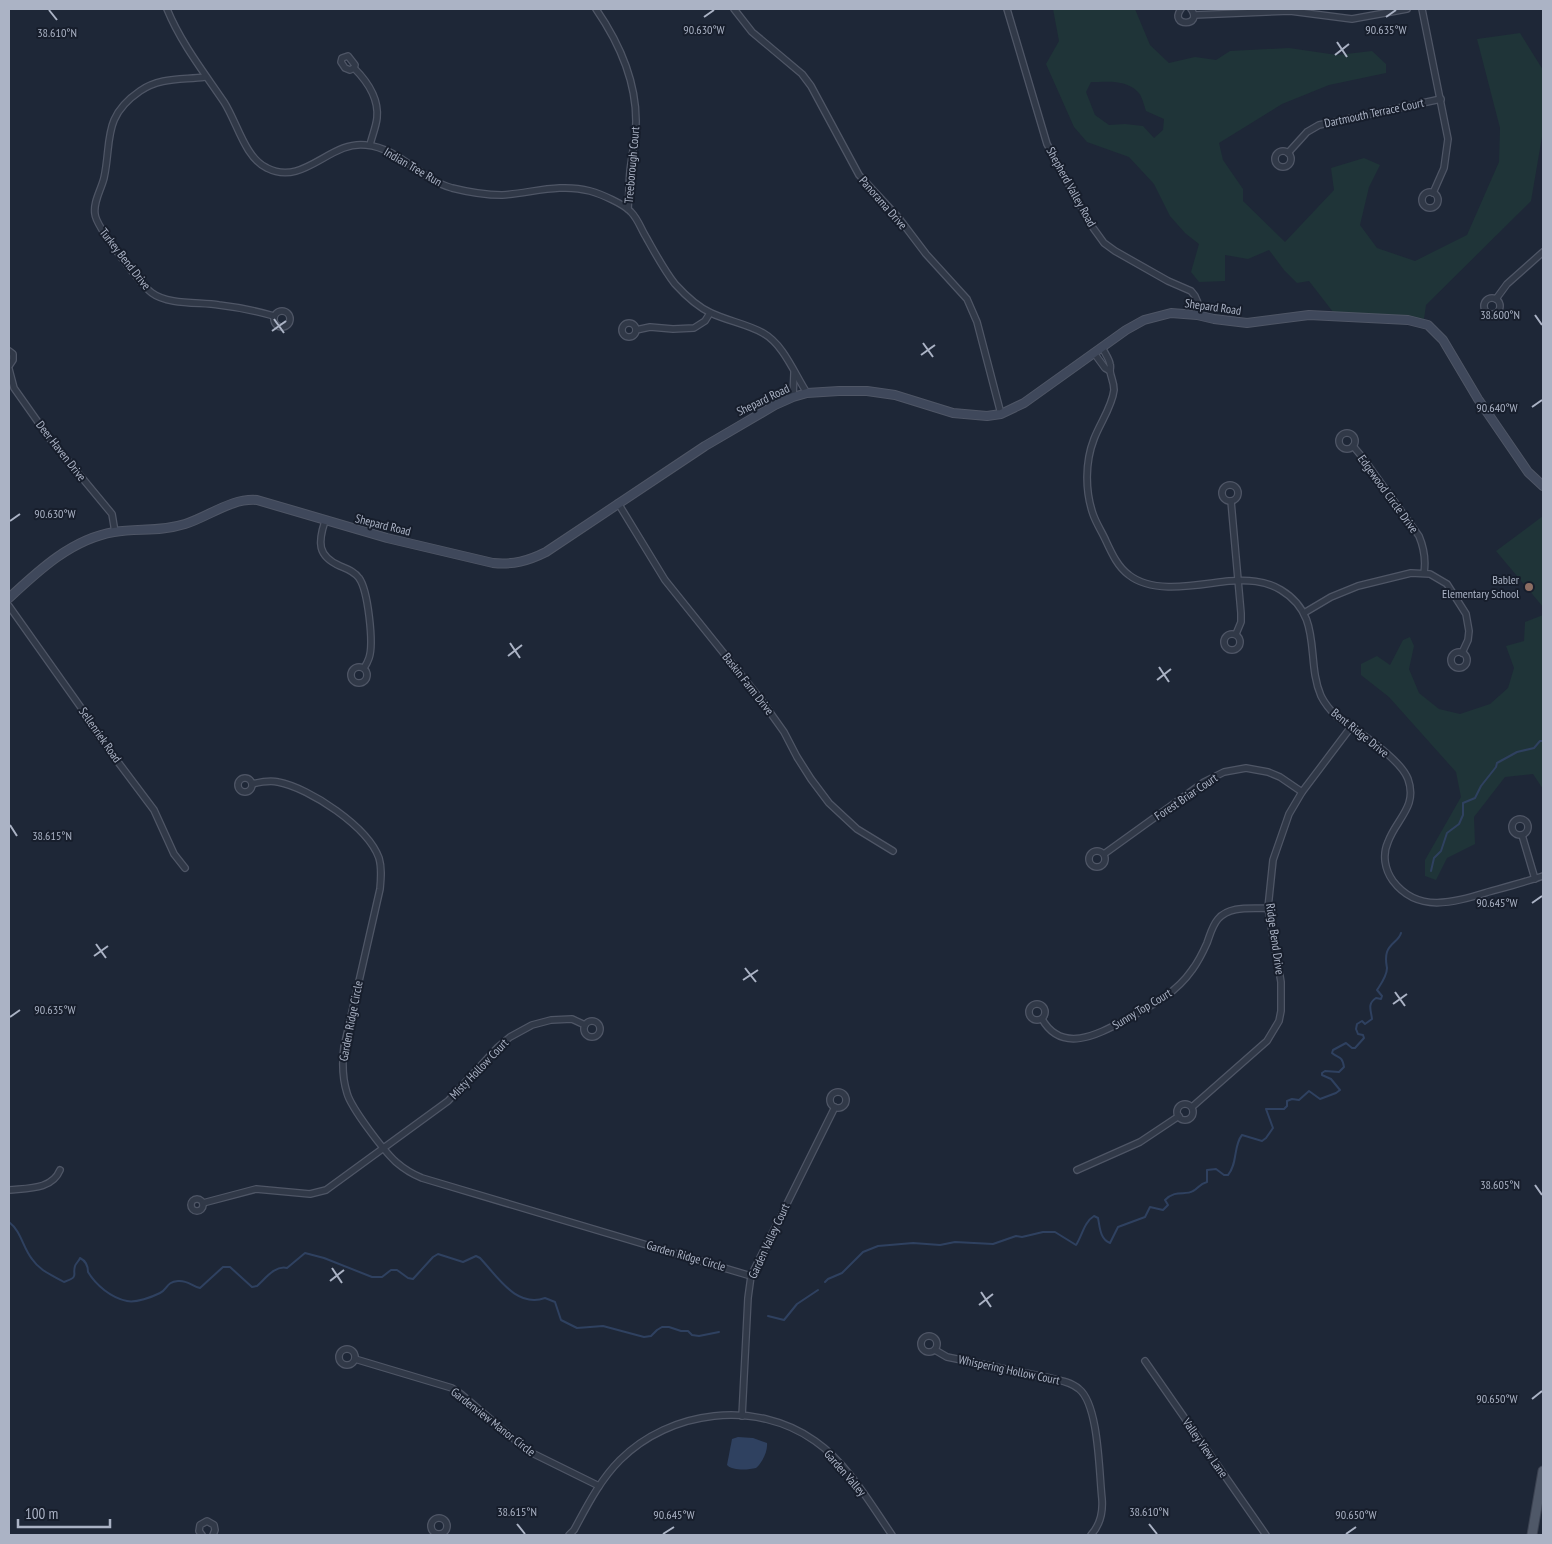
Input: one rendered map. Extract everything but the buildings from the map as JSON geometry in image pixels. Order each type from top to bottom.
[{"type":"main road","points":[[1532,1535],[1543,1471]]},
{"type":"street","name":"Indian Tree Run","points":[[166,9],[180,39],[231,113],[251,153],[262,166],[269,170],[285,173],[301,170],[342,149],[362,144],[394,154],[431,179],[463,190],[501,195],[553,188],[576,188],[599,195],[628,209],[638,221],[675,284],[696,303],[710,313],[763,333],[776,344],[786,356],[807,393]]},
{"type":"street","name":"Treeborough Court","points":[[596,9],[607,24],[622,55],[631,85],[636,119],[628,209]]},
{"type":"street","name":"Panorama Drive","points":[[734,9],[752,32],[802,74],[811,86],[859,175],[898,217],[926,254],[967,299],[979,330],[1001,414]]},
{"type":"street","name":"Shepherd Valley Road","points":[[1007,9],[1047,144],[1091,224],[1104,243],[1115,251],[1168,282],[1191,292],[1198,303],[1197,315]]},
{"type":"street","points":[[1181,9],[1178,12],[1178,17],[1183,23],[1191,22],[1192,12],[1290,11],[1352,19],[1407,9]]},
{"type":"street","points":[[1422,9],[1447,132],[1448,150],[1444,168],[1433,193]]},
{"type":"street","points":[[354,68],[368,84],[376,104],[377,118],[370,145]]},
{"type":"street","name":"Turkey Bend Drive","points":[[205,76],[155,83],[140,91],[121,108],[110,129],[104,178],[95,205],[94,216],[144,286],[159,297],[185,302],[220,305],[274,316]]},
{"type":"street","name":"Dartmouth Terrace Court","points":[[1288,153],[1302,136],[1319,125],[1441,99]]},
{"type":"street","points":[[1496,299],[1507,284],[1543,252]]},
{"type":"street","points":[[636,330],[650,327],[694,328],[705,321],[710,313]]},
{"type":"street","name":"Shepard Road","points":[[9,598],[35,574],[66,550],[97,536],[115,532],[169,528],[201,518],[233,503],[249,500],[493,563],[510,564],[530,560],[546,552],[743,422],[793,397],[807,393],[867,391],[895,396],[953,413],[987,416],[1001,414],[1024,403],[1126,330],[1154,317],[1171,313],[1247,323],[1309,315],[1408,320],[1428,325],[1443,340],[1478,399],[1528,472],[1543,486]]},
{"type":"street","name":"Bent Ridge Drive","points":[[1102,347],[1110,365],[1114,391],[1110,405],[1092,444],[1087,485],[1094,516],[1112,555],[1122,568],[1135,580],[1162,587],[1238,580],[1257,581],[1281,590],[1293,599],[1304,613],[1309,626],[1318,686],[1322,697],[1331,710],[1401,766],[1409,782],[1409,804],[1406,812],[1391,833],[1385,854],[1385,864],[1389,875],[1402,892],[1425,902],[1452,903],[1543,876]]},
{"type":"street","name":"Deer Haven Drive","points":[[9,351],[14,357],[13,363],[9,368],[14,388],[50,439],[112,514],[115,532]]},
{"type":"street","points":[[1094,353],[1105,368],[1110,371]]},
{"type":"street","points":[[793,397],[794,373]]},
{"type":"street","name":"Edgewood Circle Drive","points":[[1352,446],[1363,458],[1419,536],[1423,547],[1424,573]]},
{"type":"street","points":[[1231,501],[1241,614],[1241,622],[1236,634]]},
{"type":"street","name":"Baskin Farm Drive","points":[[618,503],[665,580],[762,701],[784,732],[811,779],[829,803],[857,829],[893,851]]},
{"type":"street","points":[[325,521],[320,540],[322,551],[331,562],[353,572],[363,585],[369,618],[370,648],[370,657],[364,668]]},
{"type":"street","points":[[1304,613],[1331,597],[1358,586],[1411,573],[1424,573],[1447,584],[1464,609],[1469,631],[1468,640],[1462,653]]},
{"type":"street","name":"Sellenriek Road","points":[[9,606],[82,709],[97,734],[154,810],[174,854],[185,868]]},
{"type":"street","name":"Ridge Bend Drive","points":[[1192,1107],[1268,1041],[1279,1021],[1281,982],[1268,908],[1273,860],[1289,814],[1302,792],[1351,726]]},
{"type":"street","name":"Forest Briar Court","points":[[1104,854],[1204,782],[1224,772],[1246,768],[1268,772],[1280,777],[1302,792]]},
{"type":"street","name":"Garden Ridge Circle","points":[[252,784],[278,782],[293,787],[335,808],[368,839],[379,858],[382,876],[380,888],[344,1047],[342,1074],[350,1100],[395,1162],[422,1178],[751,1276]]},
{"type":"street","points":[[1522,835],[1535,879]]},
{"type":"street","name":"Sunny Top Court","points":[[1042,1019],[1049,1030],[1058,1035],[1085,1038],[1098,1034],[1158,1002],[1181,984],[1200,958],[1218,918],[1233,910],[1268,908]]},
{"type":"street","name":"Misty Hollow Court","points":[[203,1203],[256,1189],[314,1194],[332,1186],[448,1101],[498,1047],[518,1031],[551,1020],[572,1020],[585,1025]]},
{"type":"street","name":"Ridge Bend Drive","points":[[1179,1116],[1180,1106],[1184,1104],[1192,1107]]},
{"type":"street","name":"Garden Valley Court","points":[[742,1416],[748,1298],[751,1276],[835,1107]]},
{"type":"street","name":"Ridge Bend Drive","points":[[1179,1116],[1186,1119],[1190,1118],[1193,1114],[1192,1107]]},
{"type":"street","name":"Ridge Bend Drive","points":[[1077,1170],[1140,1142],[1179,1116]]},
{"type":"street","points":[[9,1190],[49,1184],[58,1177],[60,1170]]},
{"type":"street","name":"Whispering Hollow Court","points":[[935,1350],[948,1357],[1066,1382],[1079,1389],[1088,1401],[1093,1414],[1102,1499],[1099,1522],[1091,1535]]},
{"type":"street","name":"Gardenview Manor Circle","points":[[355,1359],[452,1388],[528,1451],[599,1486]]},
{"type":"street","name":"Valley View Lane","points":[[1146,1361],[1266,1535]]},
{"type":"street","name":"Garden Valley","points":[[569,1535],[574,1530],[599,1486],[618,1461],[636,1446],[655,1433],[675,1424],[717,1415],[773,1420],[815,1441],[848,1474],[892,1535]]},
{"type":"street","points":[[202,1535],[199,1531],[200,1525],[207,1521],[214,1525],[216,1530],[213,1535]]},
{"type":"green space","points":[[1053,9],[1135,9],[1150,45],[1169,63],[1195,57],[1216,60],[1230,51],[1289,48],[1337,55],[1372,51],[1386,64],[1386,73],[1329,85],[1282,104],[1219,143],[1223,160],[1243,189],[1243,201],[1285,242],[1334,190],[1331,168],[1364,158],[1380,165],[1369,187],[1360,225],[1377,248],[1415,261],[1467,235],[1499,162],[1500,128],[1477,39],[1520,33],[1543,70],[1543,131],[1531,201],[1426,305],[1424,319],[1333,312],[1309,281],[1297,283],[1284,270],[1269,250],[1248,259],[1225,255],[1225,281],[1199,282],[1191,272],[1199,244],[1185,233],[1170,216],[1154,184],[1129,157],[1087,142],[1074,127],[1046,64],[1059,41]],"holes":[[[1091,82],[1122,83],[1133,88],[1141,96],[1146,111],[1164,119],[1163,130],[1154,138],[1143,126],[1109,125],[1095,115],[1086,92]]]},
{"type":"green space","name":"Babler Elementary School","points":[[1543,516],[1543,607],[1496,551]]},
{"type":"green space","points":[[1543,615],[1543,789],[1533,774],[1505,777],[1474,817],[1475,844],[1447,858],[1436,880],[1425,876],[1425,860],[1461,797],[1456,772],[1389,697],[1361,675],[1361,664],[1377,656],[1390,665],[1403,640],[1410,637],[1414,646],[1409,669],[1419,693],[1439,709],[1460,714],[1490,704],[1508,688],[1514,668],[1506,646],[1524,641],[1525,622]]},
{"type":"water","points":[[738,1437],[753,1438],[767,1443],[764,1457],[756,1468],[745,1470],[727,1465],[732,1439]]},
{"type":"waterway","points":[[1431,871],[1434,858],[1441,851],[1447,833],[1459,824],[1463,815],[1463,803],[1475,798],[1497,763],[1517,752],[1534,748],[1540,741],[1543,741]]},
{"type":"waterway","points":[[825,1282],[842,1273],[863,1252],[878,1246],[913,1243],[940,1245],[955,1242],[993,1244],[1016,1236],[1022,1237],[1043,1232],[1055,1232],[1076,1245],[1085,1225],[1094,1216],[1098,1218],[1102,1236],[1110,1243],[1118,1227],[1145,1217],[1150,1207],[1163,1210],[1168,1205],[1165,1200],[1169,1197],[1190,1192],[1207,1182],[1207,1170],[1216,1169],[1224,1175],[1228,1175],[1233,1165],[1237,1144],[1242,1135],[1262,1141],[1273,1128],[1266,1109],[1284,1109],[1287,1106],[1287,1101],[1292,1099],[1299,1100],[1309,1091],[1320,1099],[1340,1090],[1331,1079],[1322,1075],[1322,1073],[1325,1071],[1339,1072],[1344,1067],[1341,1059],[1332,1053],[1333,1050],[1346,1043],[1355,1048],[1364,1038],[1363,1035],[1358,1034],[1357,1024],[1362,1021],[1365,1024],[1372,1019],[1371,1003],[1376,998],[1381,999],[1382,996],[1377,990],[1386,974],[1387,952],[1401,933]]},
{"type":"waterway","points":[[9,1222],[16,1230],[29,1255],[42,1270],[64,1282],[74,1277],[74,1269],[80,1258],[87,1265],[88,1272],[95,1282],[115,1297],[127,1301],[153,1296],[163,1291],[169,1284],[178,1281],[184,1281],[200,1288],[223,1267],[230,1267],[252,1287],[257,1286],[274,1271],[287,1268],[305,1253],[324,1258],[372,1277],[382,1277],[391,1270],[397,1270],[408,1278],[413,1279],[438,1254],[463,1262],[476,1256],[480,1258],[501,1282],[516,1295],[525,1299],[545,1298],[555,1302],[561,1320],[577,1328],[603,1326],[644,1337],[651,1336],[662,1327],[688,1331],[692,1335],[699,1336],[719,1332]]},
{"type":"waterway","points":[[768,1316],[784,1320],[797,1304],[818,1290]]},
{"type":"place","name":"Babler Elementary School","points":[[1529,587]]}]
